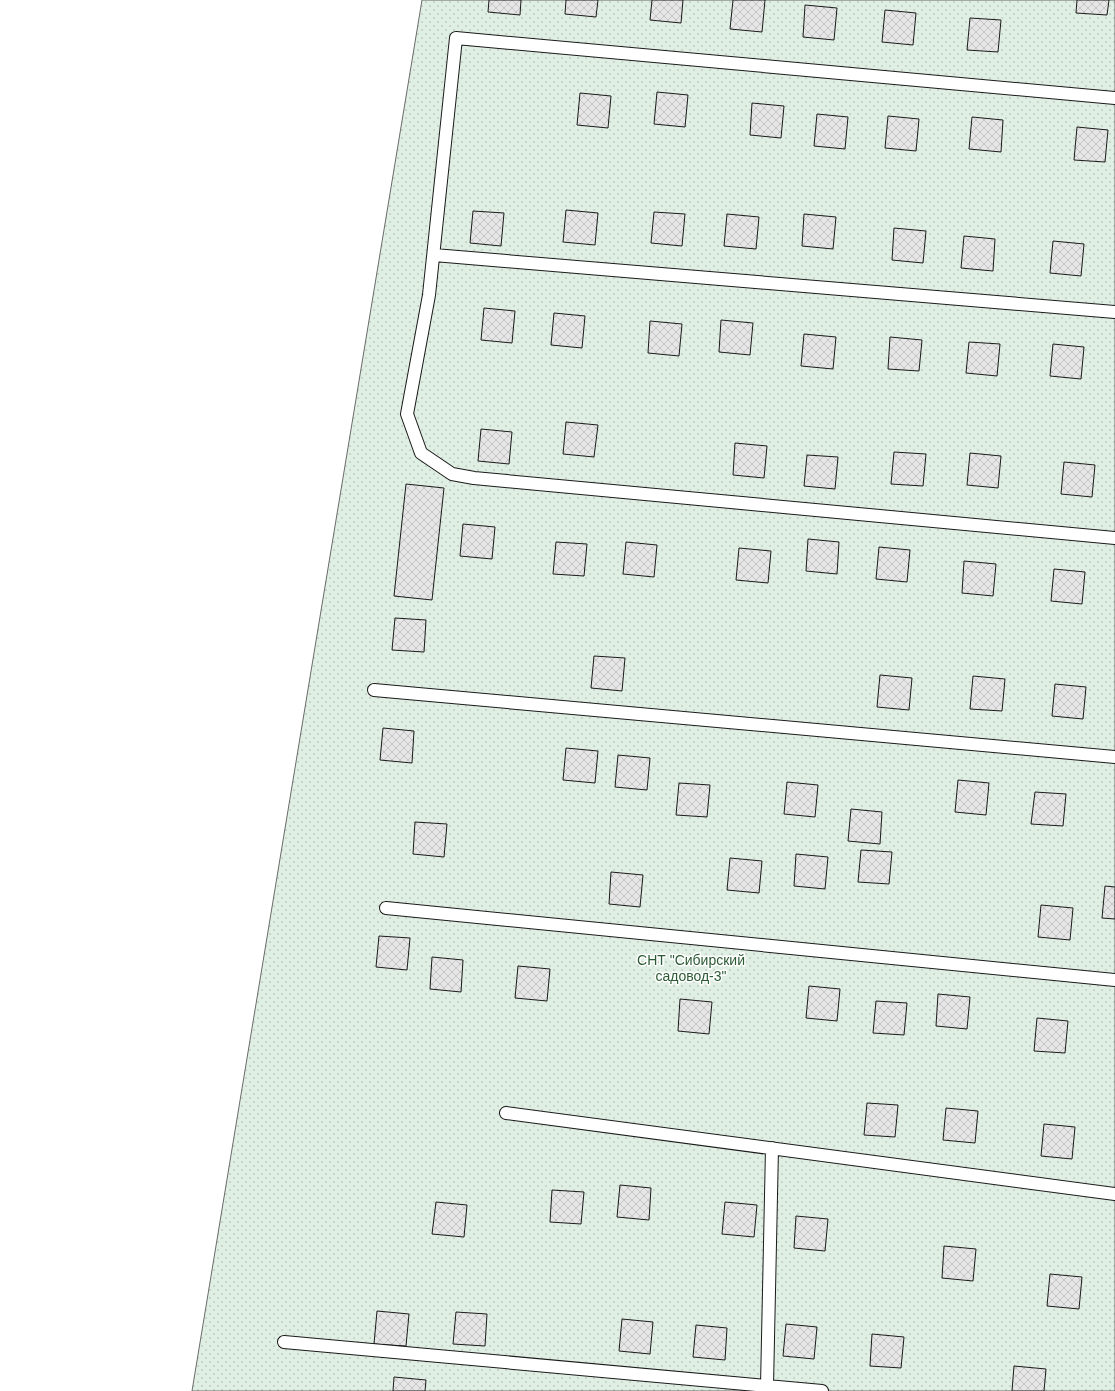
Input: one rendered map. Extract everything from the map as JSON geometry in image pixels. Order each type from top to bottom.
[{"type":"lane","points":[[1115,98],[456,38],[434,235],[434,255],[429,295],[407,414],[421,453],[452,474],[474,478],[1115,538]]},
{"type":"lane","points":[[434,255],[1115,312]]},
{"type":"lane","points":[[374,690],[1115,757]]},
{"type":"lane","points":[[386,908],[1115,980]]},
{"type":"lane","points":[[506,1113],[1115,1194]]},
{"type":"lane","points":[[767,1386],[772,1148]]},
{"type":"lane","points":[[284,1342],[822,1391]]},
{"type":"green space","name":"СНТ \"Сибирский садовод-3\"","points":[[422,0],[1115,0],[1115,1391],[192,1391]]},
{"type":"building","points":[[489,0],[521,0],[520,15],[488,12]]},
{"type":"building","points":[[566,0],[598,0],[596,17],[565,14]]},
{"type":"building","points":[[652,0],[683,0],[681,23],[650,20]]},
{"type":"building","points":[[733,0],[765,0],[762,32],[730,29]]},
{"type":"building","points":[[1077,0],[1109,0],[1107,15],[1076,13]]},
{"type":"building","points":[[805,5],[837,8],[834,40],[803,37]]},
{"type":"building","points":[[885,10],[916,13],[913,45],[882,42]]},
{"type":"building","points":[[970,18],[1001,20],[998,52],[967,50]]},
{"type":"building","points":[[657,92],[688,95],[685,127],[654,124]]},
{"type":"building","points":[[580,93],[611,96],[608,128],[577,125]]},
{"type":"building","points":[[752,103],[784,106],[781,138],[750,135]]},
{"type":"building","points":[[817,114],[848,117],[845,149],[814,146]]},
{"type":"building","points":[[888,116],[919,119],[916,151],[885,148]]},
{"type":"building","points":[[972,117],[1003,120],[1001,152],[969,149]]},
{"type":"building","points":[[1077,127],[1108,130],[1105,162],[1074,160]]},
{"type":"building","points":[[566,210],[598,213],[595,245],[563,242]]},
{"type":"building","points":[[473,211],[504,213],[501,246],[470,243]]},
{"type":"building","points":[[654,212],[685,214],[682,246],[651,243]]},
{"type":"building","points":[[727,214],[759,217],[756,249],[724,246]]},
{"type":"building","points":[[804,214],[836,217],[833,249],[802,246]]},
{"type":"building","points":[[894,228],[926,231],[923,263],[892,260]]},
{"type":"building","points":[[964,236],[995,239],[993,271],[961,268]]},
{"type":"building","points":[[1053,241],[1084,244],[1081,276],[1050,273]]},
{"type":"building","points":[[484,308],[515,311],[512,343],[481,340]]},
{"type":"building","points":[[554,313],[585,316],[582,348],[551,345]]},
{"type":"building","points":[[721,320],[753,323],[750,355],[719,352]]},
{"type":"building","points":[[650,321],[682,324],[679,356],[648,353]]},
{"type":"building","points":[[804,334],[836,337],[833,369],[801,366]]},
{"type":"building","points":[[890,337],[922,340],[919,371],[888,369]]},
{"type":"building","points":[[969,342],[1000,344],[997,376],[966,373]]},
{"type":"building","points":[[1053,344],[1084,347],[1081,379],[1050,376]]},
{"type":"building","points":[[566,422],[598,425],[594,457],[563,454]]},
{"type":"building","points":[[481,429],[512,432],[509,464],[478,461]]},
{"type":"building","points":[[735,443],[767,446],[764,478],[733,475]]},
{"type":"building","points":[[894,452],[926,454],[923,486],[891,484]]},
{"type":"building","points":[[970,453],[1001,456],[998,488],[967,485]]},
{"type":"building","points":[[807,455],[838,457],[835,489],[804,486]]},
{"type":"building","points":[[1064,462],[1095,465],[1092,497],[1061,494]]},
{"type":"building","points":[[406,484],[444,488],[432,600],[394,596]]},
{"type":"building","points":[[463,524],[495,527],[492,559],[460,556]]},
{"type":"building","points":[[808,539],[839,542],[837,574],[806,571]]},
{"type":"building","points":[[556,542],[587,544],[584,576],[553,574]]},
{"type":"building","points":[[626,542],[657,545],[654,577],[623,574]]},
{"type":"building","points":[[879,547],[910,550],[907,582],[876,579]]},
{"type":"building","points":[[739,548],[771,551],[768,583],[736,580]]},
{"type":"building","points":[[964,561],[996,564],[993,596],[962,593]]},
{"type":"building","points":[[1054,569],[1085,572],[1082,604],[1051,601]]},
{"type":"building","points":[[395,618],[426,620],[424,652],[392,650]]},
{"type":"building","points":[[594,656],[625,658],[622,691],[591,688]]},
{"type":"building","points":[[880,675],[912,678],[909,710],[877,707]]},
{"type":"building","points":[[973,676],[1005,679],[1002,711],[970,709]]},
{"type":"building","points":[[1055,684],[1086,687],[1083,719],[1052,716]]},
{"type":"building","points":[[383,728],[414,731],[412,763],[380,760]]},
{"type":"building","points":[[566,748],[598,751],[595,783],[563,780]]},
{"type":"building","points":[[618,755],[650,758],[647,790],[615,787]]},
{"type":"building","points":[[958,780],[989,783],[986,815],[955,812]]},
{"type":"building","points":[[787,782],[818,785],[815,817],[784,814]]},
{"type":"building","points":[[679,783],[710,785],[707,817],[676,815]]},
{"type":"building","points":[[1035,792],[1066,794],[1063,826],[1031,824]]},
{"type":"building","points":[[851,809],[882,812],[880,844],[848,841]]},
{"type":"building","points":[[415,822],[447,824],[444,857],[413,854]]},
{"type":"building","points":[[861,850],[892,852],[889,884],[858,882]]},
{"type":"building","points":[[796,854],[828,857],[825,889],[794,886]]},
{"type":"building","points":[[730,858],[762,861],[759,893],[727,890]]},
{"type":"building","points":[[611,872],[643,875],[640,907],[609,904]]},
{"type":"building","points":[[1105,886],[1115,887],[1115,919],[1102,918]]},
{"type":"building","points":[[1041,905],[1073,908],[1070,940],[1038,937]]},
{"type":"building","points":[[379,936],[410,938],[407,970],[376,967]]},
{"type":"building","points":[[432,957],[463,960],[461,992],[430,989]]},
{"type":"building","points":[[518,966],[550,969],[547,1001],[515,998]]},
{"type":"building","points":[[809,986],[840,989],[837,1021],[806,1018]]},
{"type":"building","points":[[938,994],[970,997],[967,1029],[936,1026]]},
{"type":"building","points":[[680,999],[712,1002],[709,1034],[678,1031]]},
{"type":"building","points":[[876,1001],[907,1003],[904,1035],[873,1033]]},
{"type":"building","points":[[1037,1018],[1068,1021],[1065,1053],[1034,1051]]},
{"type":"building","points":[[867,1103],[898,1105],[895,1137],[864,1135]]},
{"type":"building","points":[[946,1108],[978,1111],[975,1143],[943,1140]]},
{"type":"building","points":[[1044,1124],[1075,1127],[1072,1159],[1041,1156]]},
{"type":"building","points":[[620,1185],[651,1188],[649,1220],[617,1217]]},
{"type":"building","points":[[552,1190],[584,1192],[581,1224],[550,1222]]},
{"type":"building","points":[[436,1202],[467,1205],[464,1237],[432,1234]]},
{"type":"building","points":[[725,1202],[757,1205],[754,1237],[722,1234]]},
{"type":"building","points":[[796,1216],[828,1219],[825,1251],[794,1248]]},
{"type":"building","points":[[944,1246],[976,1249],[973,1281],[942,1278]]},
{"type":"building","points":[[1050,1274],[1082,1277],[1079,1309],[1047,1306]]},
{"type":"building","points":[[377,1311],[409,1314],[406,1346],[374,1344]]},
{"type":"building","points":[[456,1312],[487,1314],[485,1346],[453,1344]]},
{"type":"building","points":[[622,1319],[653,1322],[650,1354],[619,1351]]},
{"type":"building","points":[[786,1324],[817,1327],[814,1359],[783,1356]]},
{"type":"building","points":[[696,1325],[727,1328],[725,1360],[693,1357]]},
{"type":"building","points":[[872,1334],[904,1337],[901,1368],[870,1366]]},
{"type":"building","points":[[1014,1366],[1046,1369],[1044,1391],[1012,1391]]},
{"type":"building","points":[[394,1377],[426,1380],[425,1391],[393,1391]]}]
